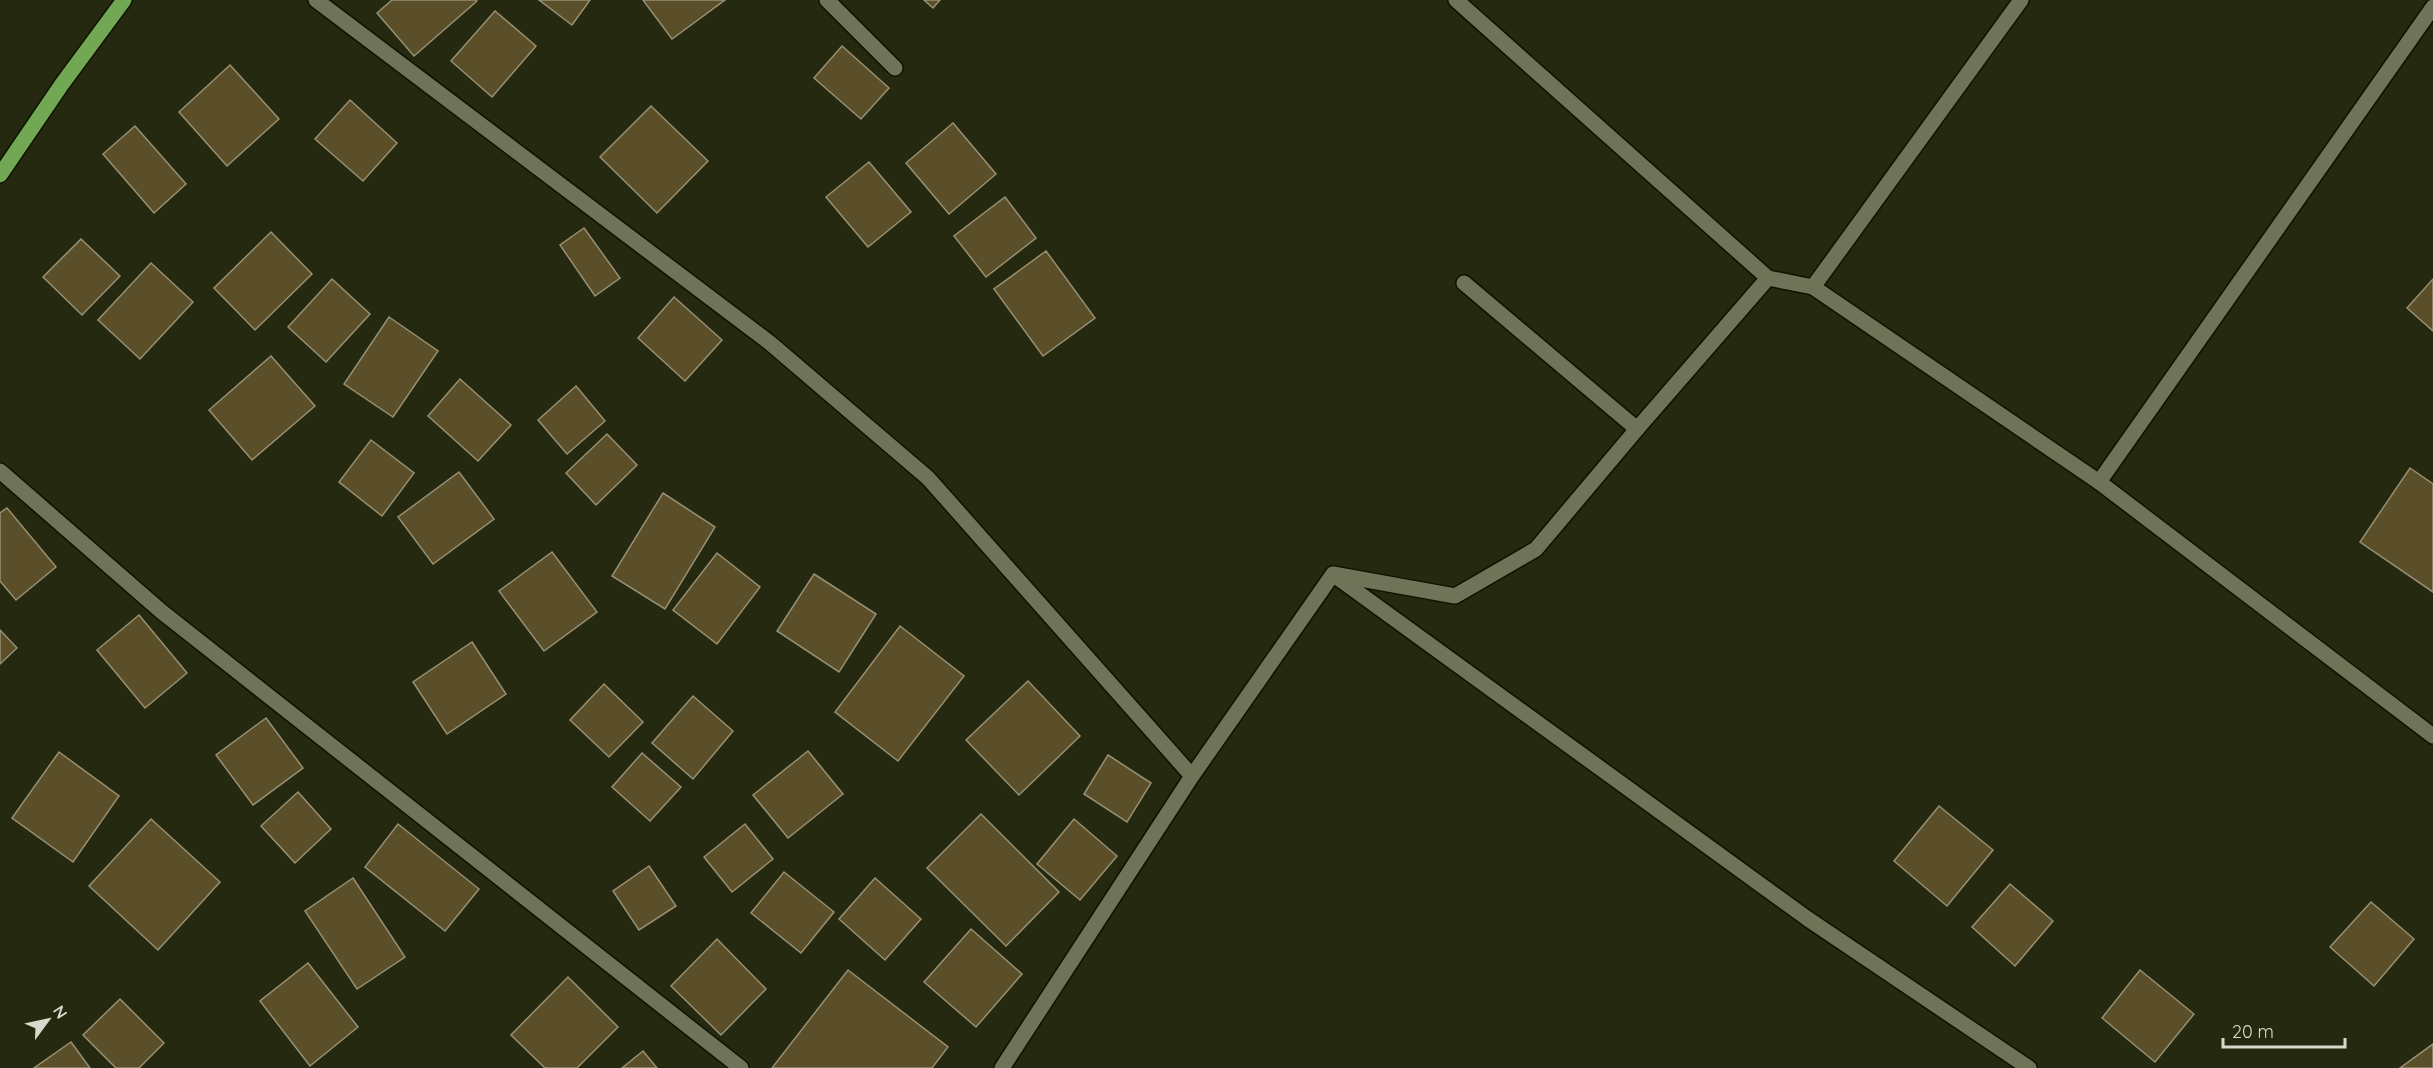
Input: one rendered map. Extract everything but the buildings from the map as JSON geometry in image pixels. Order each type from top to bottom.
[{"type":"main road","points":[[0,175],[62,84],[124,0]]},
{"type":"street","points":[[316,0],[770,343],[928,478],[1192,776]]},
{"type":"street","points":[[827,0],[895,68]]},
{"type":"street","points":[[1456,0],[1768,278],[1814,287],[2099,482],[2433,736]]},
{"type":"street","points":[[1814,287],[2021,0]]},
{"type":"street","points":[[2099,482],[2433,7]]},
{"type":"street","points":[[1333,574],[1455,597],[1536,549],[1768,278]]},
{"type":"street","points":[[1464,283],[1637,429]]},
{"type":"street","points":[[0,471],[162,612],[741,1068]]},
{"type":"street","points":[[1002,1068],[1192,776],[1333,574]]},
{"type":"street","points":[[1333,574],[1798,912],[2029,1068]]}]
